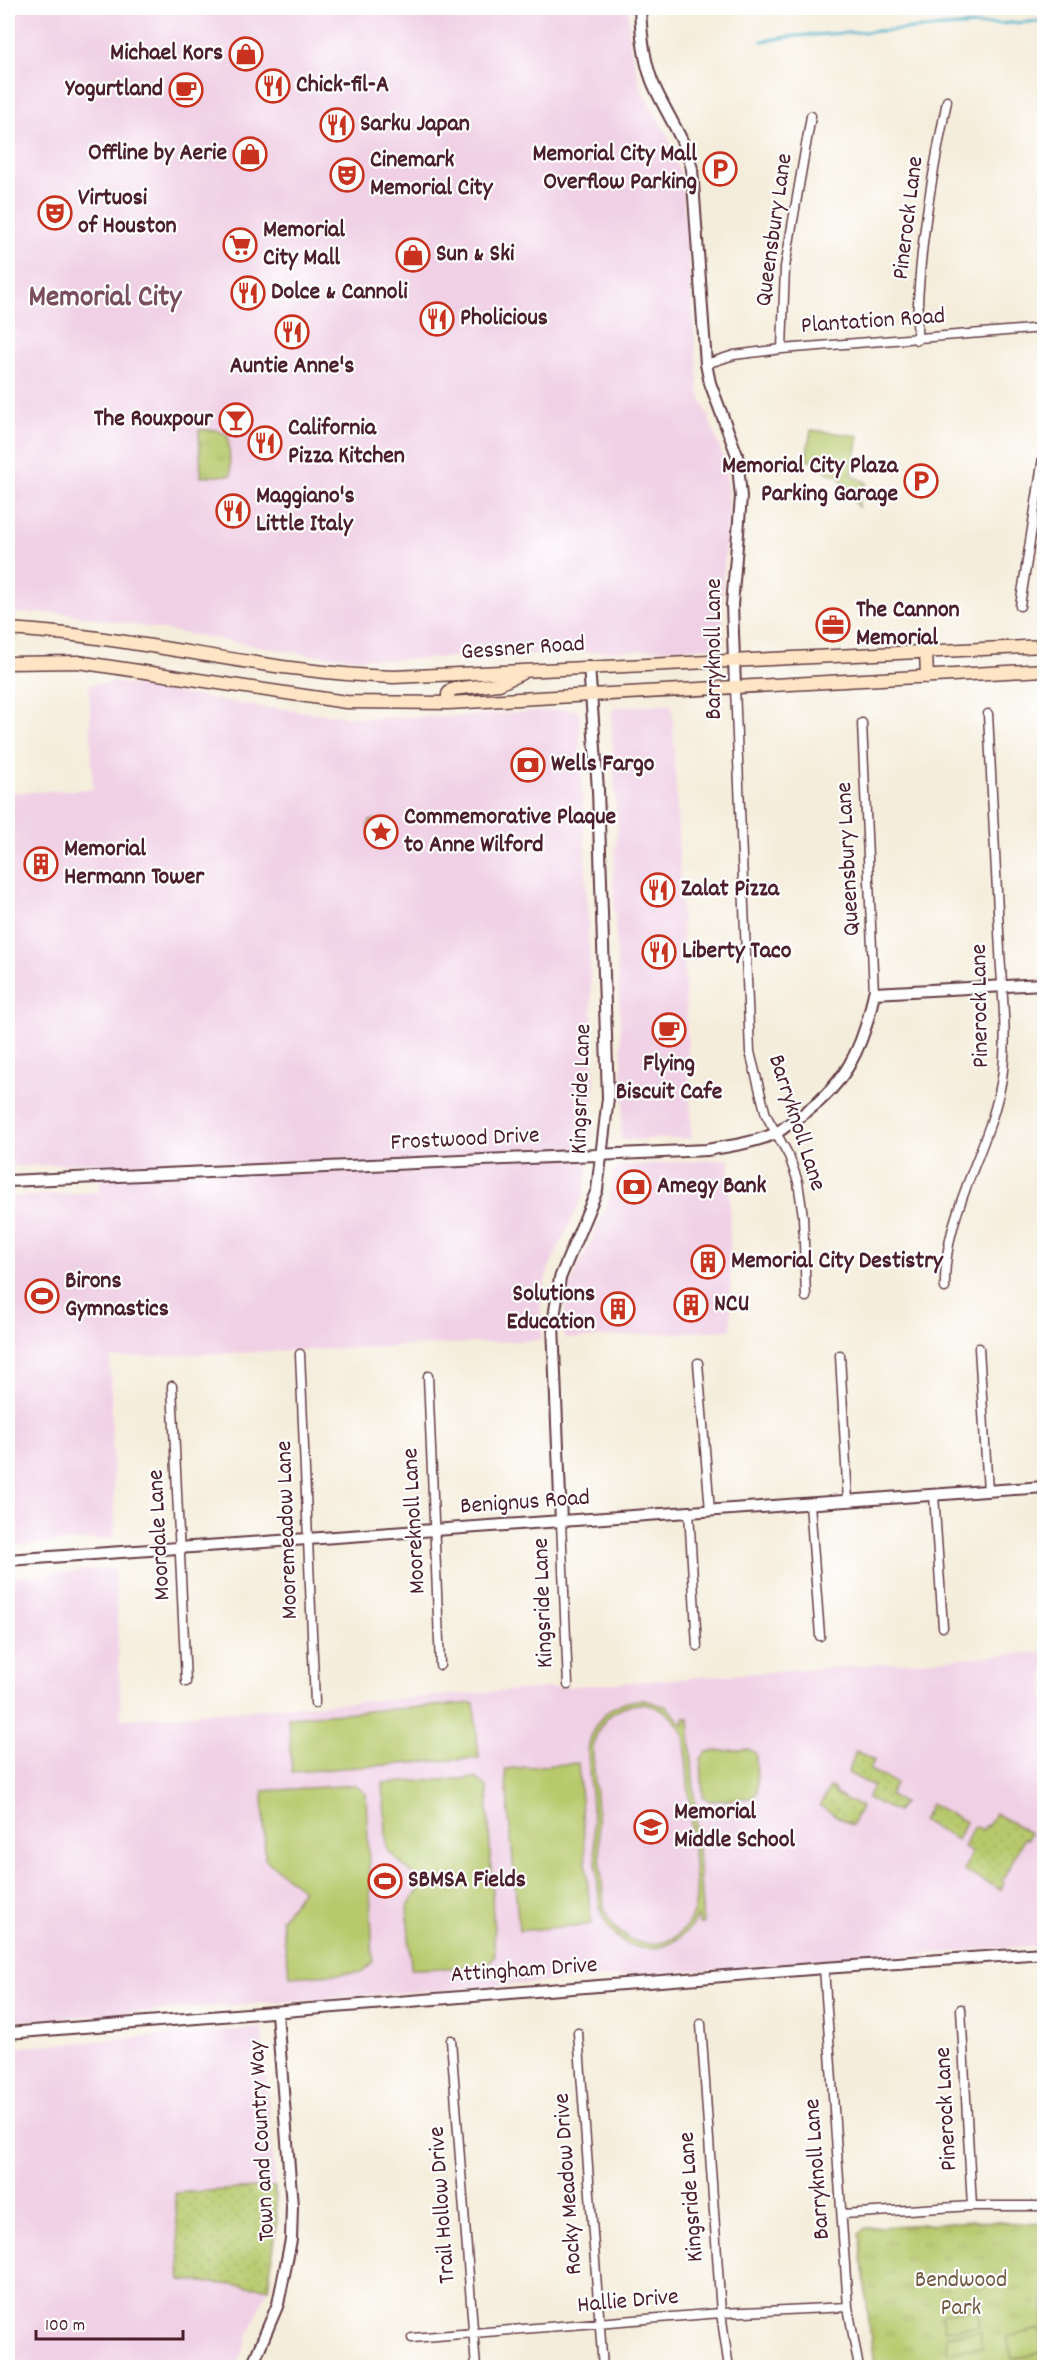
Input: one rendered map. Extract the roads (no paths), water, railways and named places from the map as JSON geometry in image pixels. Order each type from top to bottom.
[{"type":"main road","name":"Gessner Road","points":[[8,629],[91,637],[256,665],[343,675],[394,677],[1044,645]]},
{"type":"main road","points":[[926,651],[927,678]]},
{"type":"main road","name":"Gessner Road","points":[[8,663],[78,662],[346,702],[448,703],[1044,670]]},
{"type":"main road","points":[[448,703],[448,694],[452,689],[499,684],[528,669]]},
{"type":"street","name":"Barryknoll Lane","points":[[640,8],[646,63],[660,98],[685,144],[692,169],[706,364],[710,383],[737,455],[741,497],[732,605],[750,1052],[763,1105],[789,1156],[798,1182],[803,1216],[806,1297]]},
{"type":"street","name":"Pinerock Lane","points":[[917,340],[919,285],[928,206],[947,101]]},
{"type":"street","name":"Queensbury Lane","points":[[782,348],[785,267],[811,116]]},
{"type":"street","name":"Plantation Road","points":[[706,364],[734,355],[782,348],[917,340],[1044,328]]},
{"type":"street","points":[[1020,606],[1044,451]]},
{"type":"street","name":"Kingsride Lane","points":[[568,1685],[553,1324],[555,1298],[570,1250],[597,1190],[608,1072],[589,666]]},
{"type":"street","name":"Pinerock Lane","points":[[945,1288],[945,1265],[951,1230],[996,1104],[1002,1076],[1002,987],[988,714]]},
{"type":"street","name":"Queensbury Lane","points":[[862,723],[874,993]]},
{"type":"street","points":[[874,993],[1044,984]]},
{"type":"street","name":"Frostwood Drive","points":[[8,1181],[707,1150],[776,1134],[816,1107],[849,1068],[862,1045],[874,993]]},
{"type":"street","points":[[979,1348],[988,1491]]},
{"type":"street","name":"Mooremeadow Lane","points":[[300,1354],[315,1703]]},
{"type":"street","points":[[840,1355],[848,1502]]},
{"type":"street","points":[[698,1363],[710,1511]]},
{"type":"street","name":"Mooreknoll Lane","points":[[428,1376],[440,1665]]},
{"type":"street","name":"Moordale Lane","points":[[172,1386],[186,1682]]},
{"type":"street","name":"Benignus Road","points":[[8,1560],[1044,1487]]},
{"type":"street","points":[[934,1495],[943,1627]]},
{"type":"street","points":[[810,1504],[820,1636]]},
{"type":"street","points":[[689,1512],[697,1646]]},
{"type":"street","name":"Attingham Drive","points":[[8,2033],[824,1968],[1044,1953]]},
{"type":"street","name":"Barryknoll Lane","points":[[824,1968],[848,2307],[859,2367]]},
{"type":"street","name":"Pinerock Lane","points":[[961,2010],[972,2206]]},
{"type":"street","name":"Town and Country Way","points":[[251,2367],[278,2304],[291,2240],[292,2206],[278,2013]]},
{"type":"street","name":"Kingsride Lane","points":[[701,2024],[721,2313],[729,2367]]},
{"type":"street","name":"Rocky Meadow Drive","points":[[578,2033],[597,2324],[603,2367]]},
{"type":"street","name":"Trail Hollow Drive","points":[[452,2040],[476,2367]]},
{"type":"street","points":[[843,2214],[972,2206],[1044,2206]]},
{"type":"street","name":"Hallie Drive","points":[[412,2337],[721,2313],[848,2307]]},
{"type":"waterway","points":[[762,41],[795,36],[1044,21]]},
{"type":"place","name":"Michael Kors","points":[[246,54]]},
{"type":"place","name":"Chick-fil-A","points":[[273,86]]},
{"type":"place","name":"Yogurtland","points":[[186,90]]},
{"type":"place","name":"Sarku Japan","points":[[337,125]]},
{"type":"place","name":"Offline by Aerie","points":[[250,154]]},
{"type":"place","name":"Memorial City Mall Overflow Parking","points":[[720,169]]},
{"type":"place","name":"Cinemark Memorial City","points":[[347,175]]},
{"type":"place","name":"Virtuosi of Houston","points":[[55,213]]},
{"type":"place","name":"Memorial City Mall","points":[[240,245]]},
{"type":"place","name":"Sun & Ski","points":[[413,255]]},
{"type":"place","name":"Dolce & Cannoli","points":[[248,293]]},
{"type":"place","name":"Pholicious","points":[[437,319]]},
{"type":"place","name":"Auntie Anne's","points":[[292,332]]},
{"type":"place","name":"The Rouxpour","points":[[236,420]]},
{"type":"place","name":"California Pizza Kitchen","points":[[265,443]]},
{"type":"place","name":"Memorial City Plaza Parking Garage","points":[[921,481]]},
{"type":"place","name":"Maggiano's Little Italy","points":[[233,511]]},
{"type":"place","name":"The Cannon Memorial","points":[[833,625]]},
{"type":"place","name":"Wells Fargo","points":[[528,765]]},
{"type":"place","name":"Commemorative Plaque to Anne Wilford","points":[[381,832]]},
{"type":"place","name":"Memorial Hermann Tower","points":[[41,864]]},
{"type":"place","name":"Zalat Pizza","points":[[658,890]]},
{"type":"place","name":"Liberty Taco","points":[[659,952]]},
{"type":"place","name":"Flying Biscuit Cafe","points":[[669,1030]]},
{"type":"place","name":"Amegy Bank","points":[[634,1187]]},
{"type":"place","name":"Memorial City Destistry","points":[[708,1262]]},
{"type":"place","name":"Birons Gymnastics","points":[[42,1296]]},
{"type":"place","name":"NCU","points":[[691,1305]]},
{"type":"place","name":"Solutions Education","points":[[618,1309]]},
{"type":"place","name":"Memorial Middle School","points":[[651,1827]]},
{"type":"place","name":"SBMSA Fields","points":[[385,1881]]},
{"type":"district","name":"Memorial City","points":[[105,299]]},
{"type":"park label","name":"Bendwood Park","points":[[961,2295]]}]
